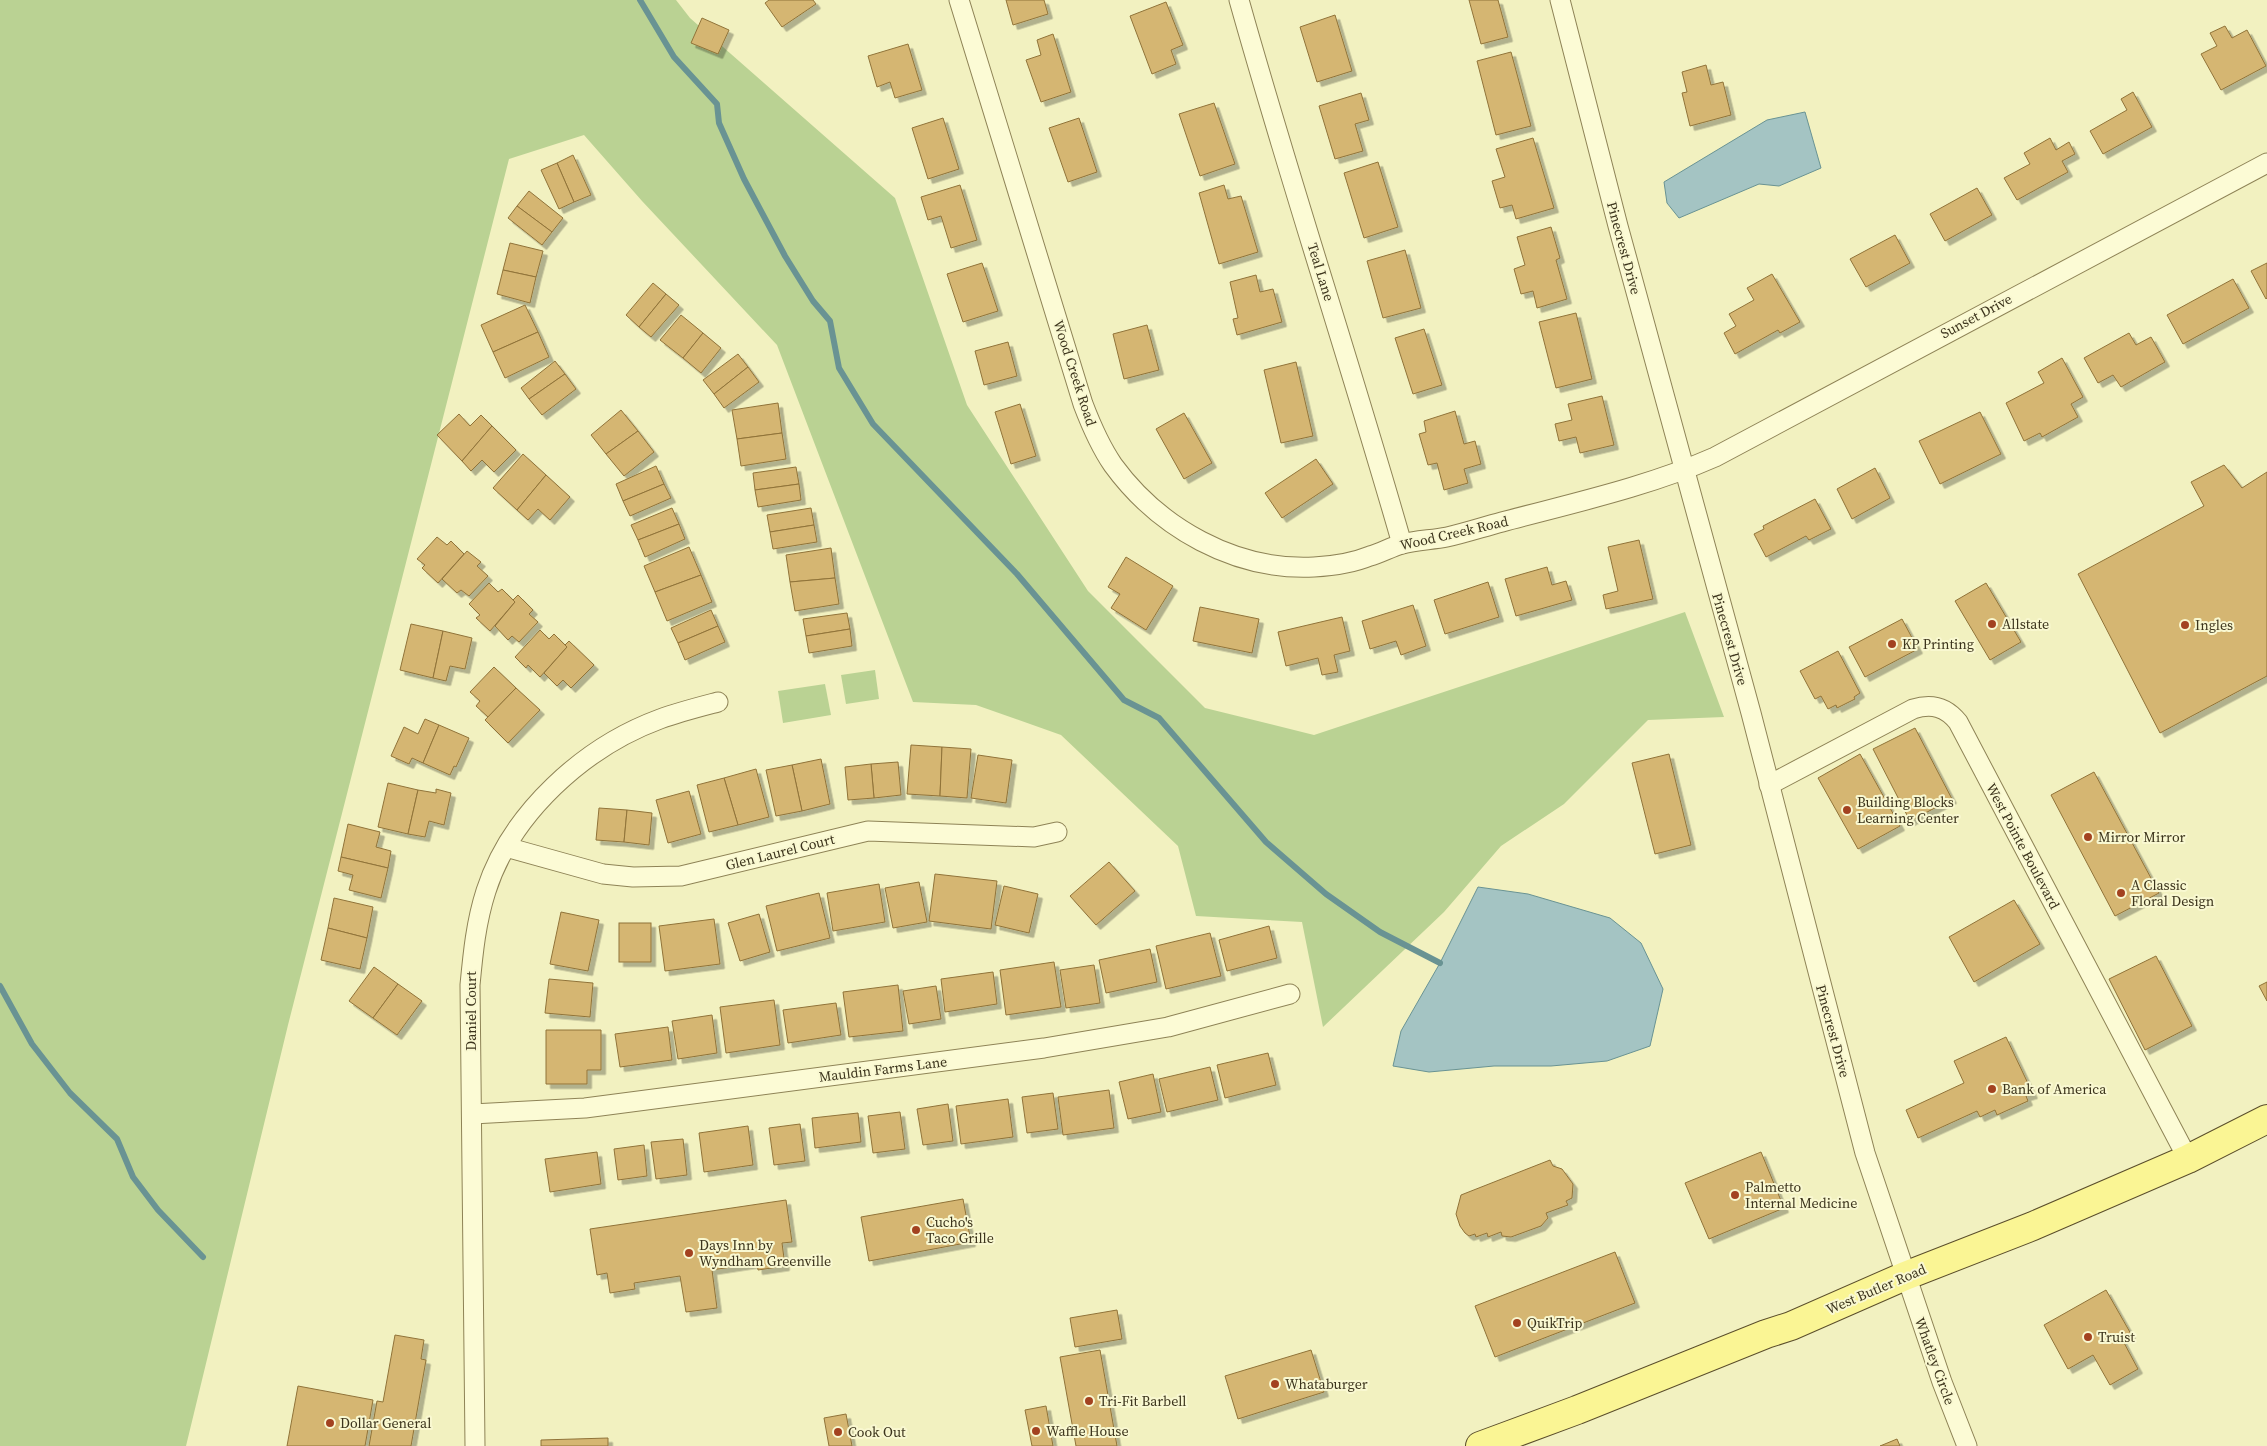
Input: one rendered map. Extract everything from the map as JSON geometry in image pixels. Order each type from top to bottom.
[{"type":"main road","name":"West Butler Road","points":[[1480,1446],[1577,1410],[1766,1334],[1792,1326],[1905,1276],[2033,1226],[2188,1159],[2267,1119]]},
{"type":"street","name":"Wood Creek Road","points":[[959,0],[1083,404],[1095,434],[1113,465],[1138,495],[1171,522],[1207,545],[1245,559],[1280,566],[1317,566],[1356,561],[1402,544],[1446,538],[1633,487],[1686,470]]},
{"type":"street","name":"Teal Lane","points":[[1239,0],[1402,544]]},
{"type":"street","name":"Pinecrest Drive","points":[[1560,0],[1618,226],[1686,470],[1865,1153],[1905,1276]]},
{"type":"street","name":"Sunset Drive","points":[[1686,470],[1715,457],[2267,162]]},
{"type":"street","name":"Daniel Court","points":[[475,1446],[470,985],[473,947],[486,890],[506,847],[534,807],[564,777],[595,753],[634,730],[660,719],[718,702]]},
{"type":"street","name":"West Pointe Boulevard","points":[[1769,785],[1923,706],[1943,708],[1952,714],[1958,722],[2188,1159]]},
{"type":"street","name":"Glen Laurel Court","points":[[506,847],[603,874],[633,877],[682,876],[868,831],[1034,837],[1058,832]]},
{"type":"street","name":"Mauldin Farms Lane","points":[[472,1114],[585,1108],[1044,1048],[1168,1027],[1290,994]]},
{"type":"street","name":"Whatley Circle","points":[[1905,1276],[1966,1446]]},
{"type":"green space","points":[[0,0],[676,0],[690,18],[895,198],[967,405],[1088,591],[1205,708],[1314,735],[1685,612],[1724,717],[1648,720],[1564,804],[1501,846],[1444,912],[1323,1027],[1302,922],[1196,916],[1178,846],[1061,735],[976,705],[913,702],[777,345],[642,201],[584,135],[509,159],[288,1025],[186,1446],[0,1446]]},
{"type":"green space","points":[[875,670],[879,699],[846,704],[841,675]]},
{"type":"green space","points":[[825,684],[831,715],[783,723],[778,691]]},
{"type":"water","points":[[1805,112],[1821,168],[1779,186],[1759,184],[1679,218],[1667,203],[1664,182],[1767,120]]},
{"type":"water","points":[[1478,887],[1528,894],[1610,918],[1641,943],[1663,989],[1650,1046],[1607,1061],[1551,1066],[1494,1066],[1429,1072],[1393,1066],[1401,1031],[1440,963]]},
{"type":"building","points":[[769,0],[813,0],[816,4],[782,27],[765,3]]},
{"type":"building","points":[[1006,0],[1044,0],[1048,14],[1013,25]]},
{"type":"building","points":[[1469,0],[1498,0],[1508,37],[1481,44]]},
{"type":"building","points":[[1166,2],[1183,45],[1171,50],[1176,64],[1152,74],[1130,16]]},
{"type":"building","points":[[1335,15],[1352,71],[1317,82],[1300,27]]},
{"type":"building","points":[[702,18],[729,30],[718,54],[691,43]]},
{"type":"building","points":[[2225,26],[2232,38],[2247,30],[2266,66],[2221,90],[2201,54],[2217,46],[2210,33]]},
{"type":"building","points":[[1053,34],[1071,92],[1041,102],[1026,60],[1041,55],[1037,40]]},
{"type":"building","points":[[908,44],[922,90],[895,98],[890,82],[877,87],[868,56]]},
{"type":"building","points":[[1511,52],[1531,126],[1496,135],[1477,61]]},
{"type":"building","points":[[1706,65],[1711,85],[1723,82],[1731,115],[1690,126],[1682,93],[1687,92],[1682,72]]},
{"type":"building","points":[[2133,92],[2152,127],[2103,154],[2090,131],[2127,110],[2121,99]]},
{"type":"building","points":[[1361,93],[1369,120],[1355,124],[1363,151],[1335,159],[1319,106]]},
{"type":"building","points":[[1214,103],[1235,164],[1200,176],[1179,114]]},
{"type":"building","points":[[943,118],[959,169],[928,179],[912,128]]},
{"type":"building","points":[[1079,118],[1097,172],[1068,182],[1049,128]]},
{"type":"building","points":[[1533,138],[1554,208],[1516,219],[1512,205],[1500,208],[1492,181],[1505,177],[1496,149]]},
{"type":"building","points":[[2050,138],[2056,150],[2069,142],[2075,154],[2062,161],[2068,172],[2017,200],[2004,178],[2030,164],[2024,153]]},
{"type":"building","points":[[573,155],[591,195],[574,202],[557,163]]},
{"type":"building","points":[[1378,162],[1398,227],[1364,238],[1344,173]]},
{"type":"building","points":[[557,163],[574,202],[559,209],[541,170]]},
{"type":"building","points":[[960,185],[977,240],[951,248],[941,216],[928,220],[921,197]]},
{"type":"building","points":[[1224,185],[1228,199],[1241,196],[1258,252],[1219,264],[1199,193]]},
{"type":"building","points":[[1977,188],[1992,215],[1945,241],[1930,214]]},
{"type":"building","points":[[529,191],[563,218],[552,232],[517,206]]},
{"type":"building","points":[[517,206],[552,232],[542,245],[508,218]]},
{"type":"building","points":[[1551,227],[1560,258],[1556,260],[1567,299],[1537,308],[1533,291],[1521,294],[1514,269],[1525,265],[1517,237]]},
{"type":"building","points":[[1895,235],[1910,263],[1866,287],[1850,259]]},
{"type":"building","points":[[510,243],[543,251],[536,277],[503,270]]},
{"type":"building","points":[[1405,250],[1421,308],[1383,318],[1367,261]]},
{"type":"building","points":[[982,263],[998,311],[963,322],[947,274]]},
{"type":"building","points":[[2267,263],[2267,298],[2266,299],[2251,271]]},
{"type":"building","points":[[503,270],[536,277],[530,303],[497,294]]},
{"type":"building","points":[[1772,274],[1800,322],[1780,333],[1778,330],[1735,354],[1724,333],[1736,326],[1729,314],[1754,300],[1747,288]]},
{"type":"building","points":[[1256,275],[1260,292],[1273,289],[1282,322],[1237,335],[1233,319],[1238,318],[1230,282]]},
{"type":"building","points":[[2233,279],[2249,308],[2183,344],[2167,315]]},
{"type":"building","points":[[653,283],[666,294],[639,327],[626,315]]},
{"type":"building","points":[[666,294],[679,305],[651,337],[639,327]]},
{"type":"building","points":[[525,305],[538,332],[493,352],[481,325]]},
{"type":"building","points":[[1576,313],[1592,379],[1556,388],[1539,322]]},
{"type":"building","points":[[681,315],[703,333],[683,358],[660,340]]},
{"type":"building","points":[[1147,325],[1159,370],[1124,379],[1113,334]]},
{"type":"building","points":[[1424,329],[1442,385],[1413,394],[1395,338]]},
{"type":"building","points":[[538,332],[549,357],[505,378],[493,352]]},
{"type":"building","points":[[703,333],[721,348],[701,373],[683,358]]},
{"type":"building","points":[[2129,333],[2136,345],[2151,337],[2165,362],[2121,387],[2113,375],[2098,383],[2084,358]]},
{"type":"building","points":[[1008,342],[1017,376],[984,385],[975,351]]},
{"type":"building","points":[[738,354],[748,367],[714,394],[703,380]]},
{"type":"building","points":[[2062,358],[2083,397],[2071,404],[2078,417],[2042,437],[2040,433],[2024,441],[2006,403],[2044,383],[2038,372]]},
{"type":"building","points":[[555,361],[565,374],[529,399],[521,388]]},
{"type":"building","points":[[1296,362],[1313,436],[1281,443],[1264,370]]},
{"type":"building","points":[[748,367],[759,382],[724,408],[714,394]]},
{"type":"building","points":[[565,374],[576,389],[542,415],[529,399]]},
{"type":"building","points":[[1602,396],[1614,445],[1580,453],[1576,437],[1559,441],[1555,424],[1572,420],[1568,404]]},
{"type":"building","points":[[778,403],[782,433],[737,439],[732,410]]},
{"type":"building","points":[[1020,404],[1036,456],[1011,464],[995,412]]},
{"type":"building","points":[[621,410],[638,431],[606,454],[591,435]]},
{"type":"building","points":[[1455,411],[1464,444],[1475,441],[1481,464],[1464,469],[1468,483],[1444,490],[1437,463],[1428,465],[1419,434],[1426,432],[1424,421]]},
{"type":"building","points":[[1980,412],[2001,454],[1940,484],[1919,441]]},
{"type":"building","points":[[1184,413],[1212,463],[1184,479],[1156,429]]},
{"type":"building","points":[[459,414],[470,426],[481,415],[492,426],[462,461],[437,435]]},
{"type":"building","points":[[492,426],[516,450],[494,472],[482,460],[471,471],[462,461]]},
{"type":"building","points":[[638,431],[654,452],[624,476],[606,454]]},
{"type":"building","points":[[782,433],[786,459],[741,466],[737,439]]},
{"type":"building","points":[[523,454],[546,475],[517,510],[493,488]]},
{"type":"building","points":[[1316,459],[1333,484],[1282,518],[1265,493]]},
{"type":"building","name":"Ingles","points":[[2224,465],[2242,488],[2267,472],[2267,676],[2160,733],[2078,574],[2204,506],[2191,482]]},
{"type":"building","points":[[656,466],[664,484],[623,501],[616,484]]},
{"type":"building","points":[[796,467],[799,484],[755,490],[753,473]]},
{"type":"building","points":[[1875,468],[1890,498],[1852,519],[1837,489]]},
{"type":"building","points":[[546,475],[570,497],[550,520],[538,509],[528,520],[517,510]]},
{"type":"building","points":[[664,484],[671,498],[630,516],[623,501]]},
{"type":"building","points":[[799,484],[801,500],[758,507],[755,490]]},
{"type":"building","points":[[1815,499],[1831,529],[1809,540],[1806,536],[1766,557],[1754,534],[1764,529],[1763,526]]},
{"type":"building","points":[[672,508],[679,524],[638,540],[631,525]]},
{"type":"building","points":[[811,508],[814,525],[770,532],[767,515]]},
{"type":"building","points":[[679,524],[685,539],[645,557],[638,540]]},
{"type":"building","points":[[814,525],[817,542],[773,549],[770,532]]},
{"type":"building","points":[[437,537],[447,545],[451,541],[464,554],[438,583],[422,568],[425,565],[417,559]]},
{"type":"building","points":[[1639,540],[1653,599],[1606,609],[1603,595],[1618,591],[1608,547]]},
{"type":"building","points":[[689,547],[701,575],[655,592],[644,566]]},
{"type":"building","points":[[831,548],[835,578],[790,582],[786,555]]},
{"type":"building","points":[[467,551],[481,562],[477,566],[488,576],[469,596],[461,590],[457,593],[442,579]]},
{"type":"building","points":[[1126,557],[1173,586],[1146,630],[1111,608],[1120,594],[1108,587]]},
{"type":"building","points":[[1547,567],[1552,585],[1566,581],[1572,600],[1516,616],[1505,579]]},
{"type":"building","points":[[701,575],[712,602],[667,621],[655,592]]},
{"type":"building","points":[[835,578],[839,604],[795,611],[790,582]]},
{"type":"building","points":[[1488,582],[1499,617],[1445,634],[1434,600]]},
{"type":"building","points":[[489,583],[498,592],[502,589],[515,602],[490,631],[476,618],[480,615],[469,604]]},
{"type":"building","points":[[1986,583],[2021,642],[1990,660],[1955,601]]},
{"type":"building","points":[[518,595],[533,610],[529,614],[538,622],[519,642],[512,636],[508,640],[495,626],[515,602],[513,600]]},
{"type":"building","points":[[1413,605],[1426,646],[1401,655],[1396,641],[1370,649],[1362,621]]},
{"type":"building","points":[[1200,607],[1259,619],[1252,653],[1193,641]]},
{"type":"building","points":[[711,610],[718,626],[678,643],[671,628]]},
{"type":"building","points":[[847,613],[850,629],[806,636],[803,619]]},
{"type":"building","points":[[1342,617],[1350,651],[1334,655],[1338,672],[1322,675],[1318,658],[1286,666],[1278,632]]},
{"type":"building","points":[[1902,619],[1918,649],[1865,677],[1849,647]]},
{"type":"building","points":[[411,624],[443,631],[433,678],[400,670]]},
{"type":"building","points":[[718,626],[725,642],[685,660],[678,643]]},
{"type":"building","points":[[850,629],[852,646],[809,653],[806,636]]},
{"type":"building","points":[[540,630],[549,639],[554,634],[567,647],[540,677],[528,665],[526,668],[515,657]]},
{"type":"building","points":[[443,631],[472,638],[465,669],[450,666],[446,681],[433,678]]},
{"type":"building","points":[[569,641],[594,665],[571,688],[563,680],[557,686],[544,673],[567,647],[565,645]]},
{"type":"building","points":[[1838,651],[1860,693],[1854,697],[1855,699],[1837,708],[1836,705],[1828,709],[1821,696],[1815,699],[1800,671]]},
{"type":"building","points":[[494,667],[516,688],[488,717],[476,706],[480,701],[470,692]]},
{"type":"building","points":[[516,688],[540,710],[508,743],[485,720]]},
{"type":"building","points":[[425,719],[439,725],[423,763],[412,758],[409,764],[391,756],[404,727],[418,734]]},
{"type":"building","points":[[439,725],[469,738],[456,767],[454,766],[450,775],[423,763]]},
{"type":"building","points":[[1915,728],[1952,799],[1910,821],[1873,749]]},
{"type":"building","points":[[911,745],[942,747],[940,796],[907,794]]},
{"type":"building","points":[[942,747],[971,749],[967,798],[940,796]]},
{"type":"building","points":[[1669,754],[1691,845],[1655,854],[1632,763]]},
{"type":"building","points":[[1860,754],[1900,826],[1858,849],[1818,778]]},
{"type":"building","points":[[978,755],[1012,760],[1006,803],[971,798]]},
{"type":"building","points":[[821,759],[830,804],[802,811],[792,765]]},
{"type":"building","points":[[898,762],[901,795],[874,798],[871,764]]},
{"type":"building","points":[[871,764],[874,798],[848,800],[845,767]]},
{"type":"building","points":[[792,765],[802,811],[776,816],[766,770]]},
{"type":"building","points":[[756,769],[769,817],[738,825],[724,778]]},
{"type":"building","points":[[2094,772],[2159,893],[2115,916],[2051,795]]},
{"type":"building","points":[[724,778],[738,825],[709,832],[697,785]]},
{"type":"building","points":[[388,783],[418,790],[408,834],[378,827]]},
{"type":"building","points":[[436,789],[451,793],[444,825],[429,821],[425,837],[408,834],[418,790],[436,793]]},
{"type":"building","points":[[689,791],[701,834],[668,843],[656,800]]},
{"type":"building","points":[[599,808],[627,810],[624,842],[596,840]]},
{"type":"building","points":[[627,810],[652,813],[649,845],[624,842]]},
{"type":"building","points":[[348,824],[380,832],[376,847],[391,851],[388,868],[341,857]]},
{"type":"building","points":[[341,857],[388,868],[381,898],[349,890],[353,875],[338,871]]},
{"type":"building","points":[[1109,862],[1135,891],[1096,925],[1070,896]]},
{"type":"building","points":[[935,874],[997,881],[991,929],[929,921]]},
{"type":"building","points":[[919,882],[927,922],[893,928],[885,888]]},
{"type":"building","points":[[879,884],[885,922],[833,931],[827,893]]},
{"type":"building","points":[[1004,886],[1038,894],[1029,933],[995,925]]},
{"type":"building","points":[[819,893],[830,938],[777,951],[766,906]]},
{"type":"building","points":[[334,898],[373,907],[367,938],[328,928]]},
{"type":"building","points":[[2014,900],[2040,944],[1974,982],[1949,937]]},
{"type":"building","points":[[561,912],[599,920],[588,971],[550,964]]},
{"type":"building","points":[[759,914],[770,952],[740,961],[728,923]]},
{"type":"building","points":[[714,919],[720,964],[665,971],[659,926]]},
{"type":"building","points":[[619,923],[651,923],[651,962],[619,962]]},
{"type":"building","points":[[1269,926],[1277,958],[1227,971],[1219,940]]},
{"type":"building","points":[[328,928],[367,938],[360,969],[321,960]]},
{"type":"building","points":[[1210,933],[1221,976],[1166,989],[1156,946]]},
{"type":"building","points":[[1150,949],[1157,982],[1106,993],[1099,960]]},
{"type":"building","points":[[2156,956],[2192,1026],[2145,1050],[2109,979]]},
{"type":"building","points":[[1054,962],[1061,1007],[1006,1015],[1000,970]]},
{"type":"building","points":[[1094,965],[1100,1003],[1066,1008],[1060,970]]},
{"type":"building","points":[[374,967],[398,984],[373,1018],[349,1001]]},
{"type":"building","points":[[993,972],[997,1004],[945,1012],[941,979]]},
{"type":"building","points":[[549,979],[593,983],[590,1017],[545,1013]]},
{"type":"building","points":[[2267,982],[2267,1001],[2259,986]]},
{"type":"building","points":[[398,984],[422,1001],[397,1035],[373,1018]]},
{"type":"building","points":[[898,985],[903,1031],[849,1037],[843,992]]},
{"type":"building","points":[[936,986],[941,1019],[909,1024],[903,991]]},
{"type":"building","points":[[774,1000],[780,1045],[726,1053],[720,1007]]},
{"type":"building","points":[[836,1003],[841,1035],[788,1043],[783,1010]]},
{"type":"building","points":[[712,1015],[717,1053],[678,1059],[672,1021]]},
{"type":"building","points":[[668,1027],[672,1060],[620,1067],[615,1034]]},
{"type":"building","points":[[546,1030],[601,1030],[601,1070],[587,1070],[587,1084],[546,1084]]},
{"type":"building","name":"Bank of America","points":[[2006,1037],[2033,1094],[2026,1096],[2028,1101],[1997,1115],[1995,1110],[1980,1117],[1977,1111],[1918,1138],[1906,1110],[1964,1083],[1954,1061]]},
{"type":"building","points":[[1268,1053],[1276,1085],[1225,1098],[1217,1065]]},
{"type":"building","points":[[1210,1067],[1218,1100],[1167,1112],[1159,1079]]},
{"type":"building","points":[[1153,1074],[1161,1112],[1128,1119],[1119,1082]]},
{"type":"building","points":[[1109,1090],[1114,1128],[1063,1135],[1058,1097]]},
{"type":"building","points":[[1053,1093],[1058,1129],[1027,1133],[1022,1097]]},
{"type":"building","points":[[1008,1099],[1013,1137],[961,1144],[956,1106]]},
{"type":"building","points":[[948,1104],[953,1141],[923,1145],[917,1109]]},
{"type":"building","points":[[900,1112],[905,1149],[873,1153],[868,1116]]},
{"type":"building","points":[[858,1113],[861,1142],[815,1148],[812,1118]]},
{"type":"building","points":[[800,1124],[805,1161],[774,1165],[769,1128]]},
{"type":"building","points":[[748,1126],[753,1165],[704,1172],[699,1133]]},
{"type":"building","points":[[683,1139],[687,1175],[656,1179],[651,1142]]},
{"type":"building","points":[[644,1145],[647,1176],[618,1180],[614,1149]]},
{"type":"building","points":[[597,1152],[601,1184],[550,1192],[545,1159]]},
{"type":"building","name":"Palmetto Internal Medicine","points":[[1761,1152],[1784,1208],[1709,1239],[1685,1183]]},
{"type":"building","points":[[1550,1160],[1553,1166],[1562,1169],[1573,1184],[1572,1198],[1566,1201],[1568,1205],[1546,1213],[1548,1218],[1541,1226],[1511,1237],[1502,1236],[1501,1232],[1488,1237],[1487,1233],[1476,1237],[1475,1234],[1469,1236],[1465,1233],[1460,1226],[1456,1214],[1461,1195]]},
{"type":"building","name":"Cucho's Taco Grille","points":[[963,1199],[971,1242],[869,1261],[861,1217]]},
{"type":"building","name":"Days Inn by Wyndham Greenville","points":[[786,1200],[792,1242],[782,1243],[785,1266],[758,1270],[757,1263],[712,1270],[717,1308],[686,1312],[680,1276],[634,1283],[635,1289],[610,1293],[607,1273],[597,1275],[590,1229]]},
{"type":"building","points":[[1615,1252],[1635,1303],[1495,1357],[1475,1306]]},
{"type":"building","name":"Truist","points":[[2106,1290],[2131,1334],[2122,1339],[2138,1369],[2110,1385],[2093,1355],[2068,1369],[2044,1325]]},
{"type":"building","points":[[1117,1310],[1122,1339],[1075,1347],[1070,1318]]},
{"type":"building","points":[[395,1335],[424,1340],[421,1359],[426,1360],[411,1446],[369,1446],[377,1401],[383,1402]]},
{"type":"building","name":"Tri-Fit Barbell","points":[[1100,1350],[1117,1446],[1076,1446],[1060,1357]]},
{"type":"building","name":"Whataburger","points":[[1311,1350],[1324,1392],[1238,1419],[1225,1376]]},
{"type":"building","name":"Dollar General","points":[[298,1386],[373,1400],[365,1446],[287,1446]]},
{"type":"building","points":[[1046,1406],[1053,1446],[1032,1446],[1025,1410]]},
{"type":"building","name":"Cook Out","points":[[846,1414],[852,1446],[829,1446],[824,1418]]},
{"type":"building","points":[[608,1438],[608,1446],[541,1446],[541,1440]]},
{"type":"building","points":[[1897,1439],[1900,1446],[1880,1446]]},
{"type":"waterway","points":[[640,0],[674,57],[717,104],[719,123],[744,179],[785,256],[813,301],[830,321],[839,368],[873,424],[1017,574],[1124,700],[1159,718],[1266,842],[1326,894],[1380,932],[1440,963]]},
{"type":"waterway","points":[[0,986],[32,1044],[70,1093],[117,1139],[133,1177],[158,1210],[203,1257]]},
{"type":"place","name":"Allstate","points":[[1992,624]]},
{"type":"place","name":"Ingles","points":[[2185,625]]},
{"type":"place","name":"KP Printing","points":[[1892,644]]},
{"type":"place","name":"Building Blocks Learning Center","points":[[1847,810]]},
{"type":"place","name":"Mirror Mirror","points":[[2088,837]]},
{"type":"place","name":"A Classic Floral Design","points":[[2121,893]]},
{"type":"place","name":"Bank of America","points":[[1992,1089]]},
{"type":"place","name":"Palmetto Internal Medicine","points":[[1735,1195]]},
{"type":"place","name":"Cucho's Taco Grille","points":[[916,1230]]},
{"type":"place","name":"Days Inn by Wyndham Greenville","points":[[689,1253]]},
{"type":"place","name":"QuikTrip","points":[[1517,1323]]},
{"type":"place","name":"Truist","points":[[2088,1337]]},
{"type":"place","name":"Whataburger","points":[[1275,1384]]},
{"type":"place","name":"Tri-Fit Barbell","points":[[1089,1401]]},
{"type":"place","name":"Dollar General","points":[[330,1423]]},
{"type":"place","name":"Waffle House","points":[[1036,1431]]},
{"type":"place","name":"Cook Out","points":[[838,1432]]}]
